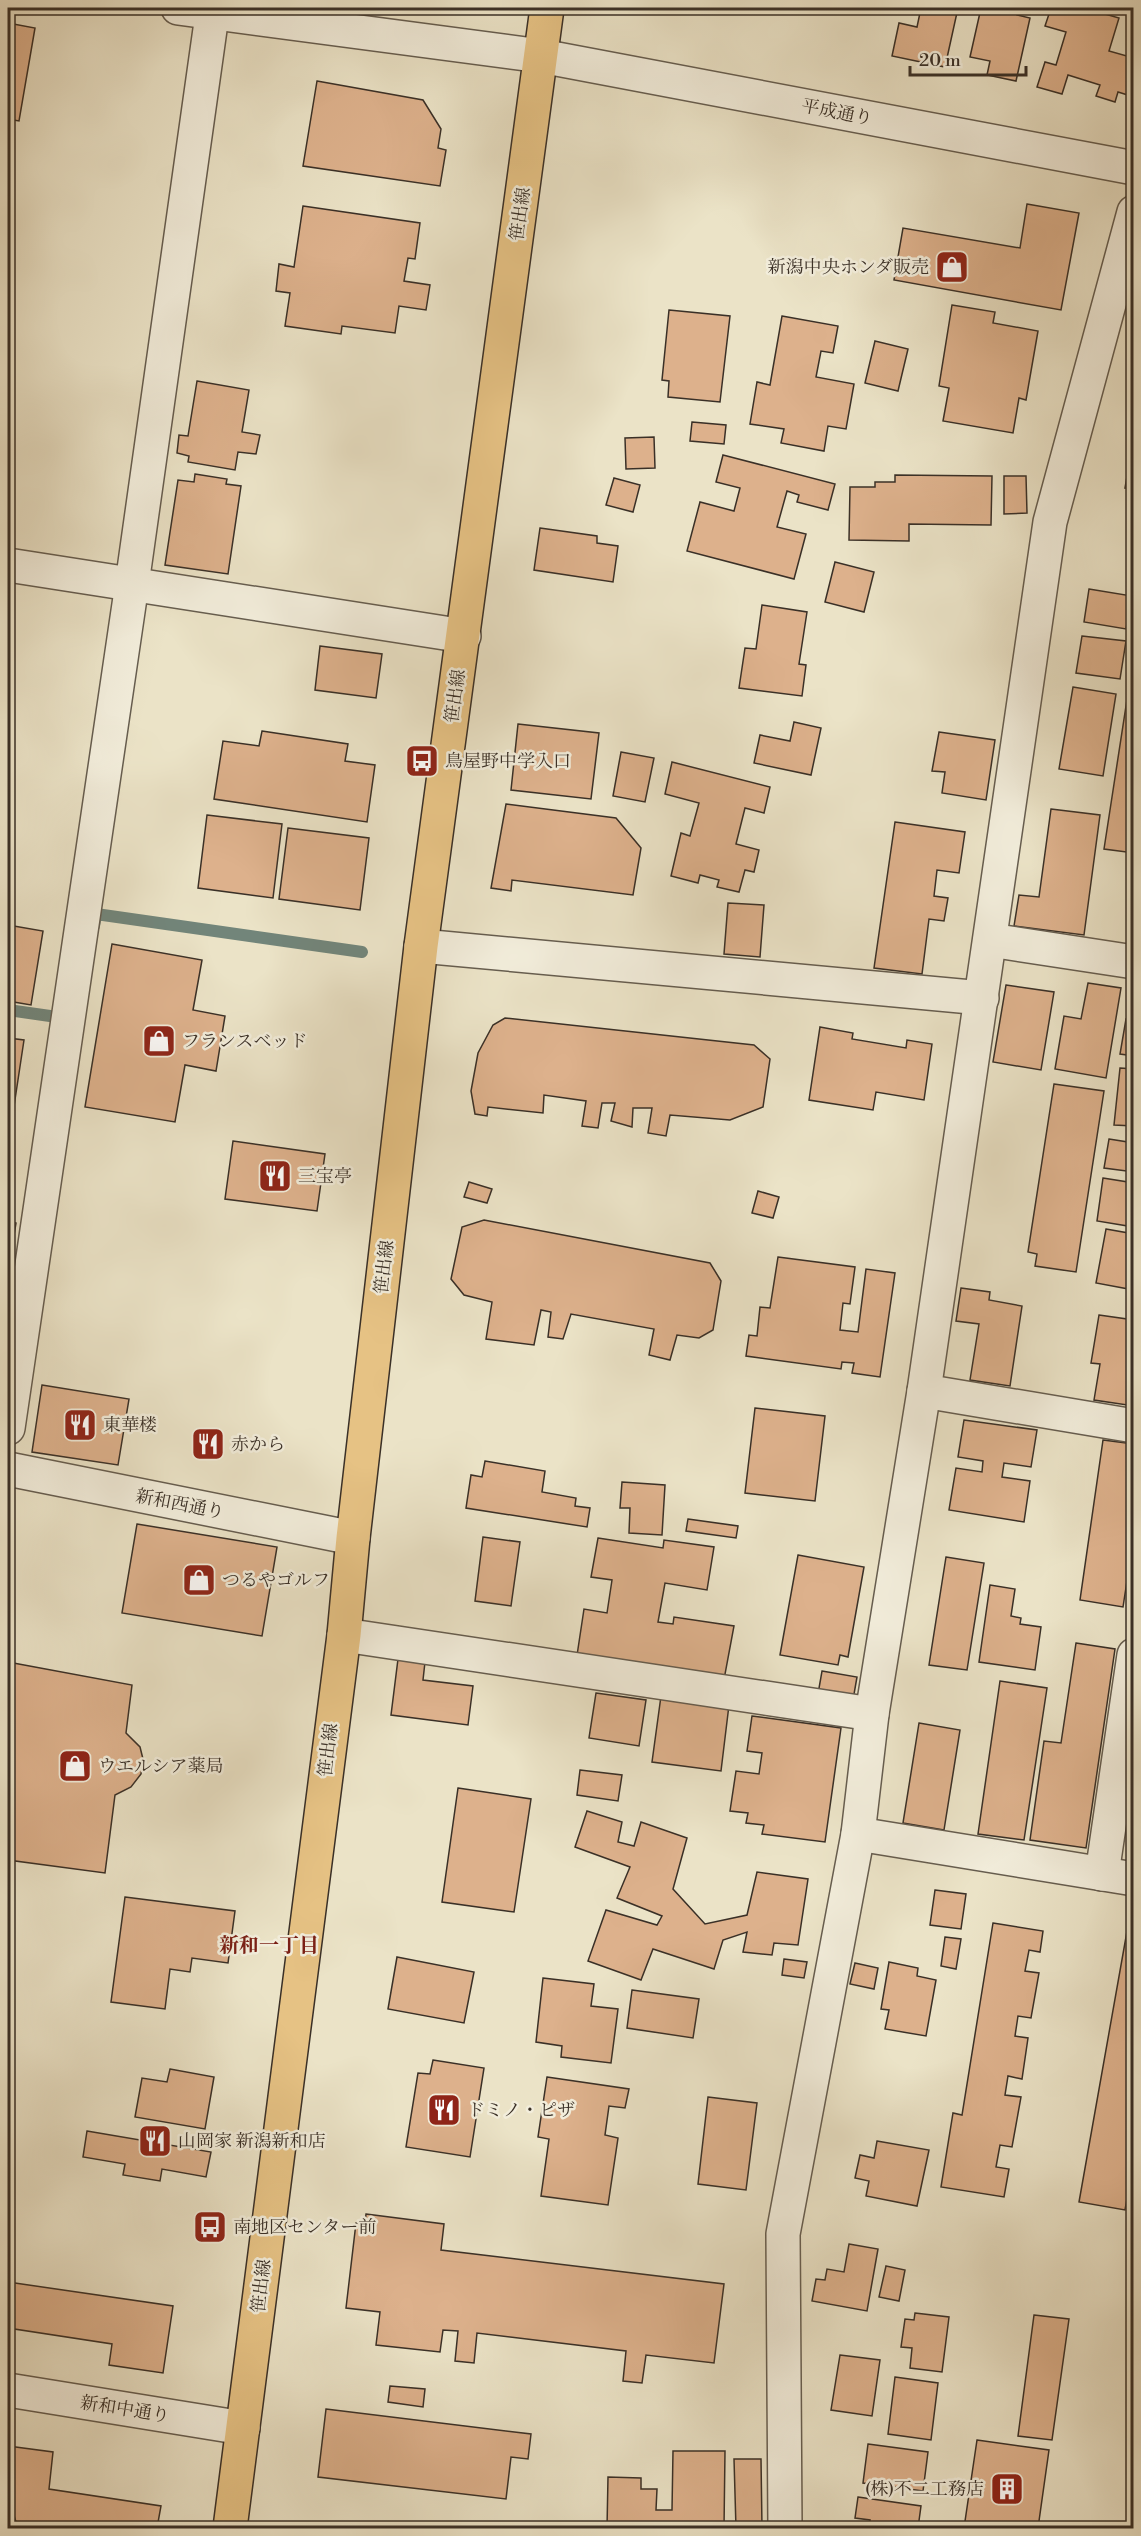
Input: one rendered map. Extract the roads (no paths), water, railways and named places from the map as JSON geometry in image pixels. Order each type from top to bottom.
[{"type":"main road","name":"笹出線","points":[[230,2529],[344,1635],[352,1538],[421,946],[547,8]]},
{"type":"street","name":"平成通り","points":[[178,8],[212,10],[541,56],[1134,168]]},
{"type":"street","points":[[8,1428],[132,584],[212,10]]},
{"type":"street","points":[[785,2529],[783,2234],[858,1834],[872,1714],[924,1391],[1050,522],[1134,212]]},
{"type":"street","points":[[8,565],[464,636]]},
{"type":"street","points":[[990,940],[1134,962]]},
{"type":"street","points":[[421,946],[982,998]]},
{"type":"street","points":[[924,1391],[1134,1426]]},
{"type":"street","name":"新和西通り","points":[[8,1469],[352,1538]]},
{"type":"street","points":[[344,1635],[872,1714]]},
{"type":"street","points":[[1102,1874],[1134,1655]]},
{"type":"street","points":[[858,1834],[1134,1880]]},
{"type":"street","name":"新和中通り","points":[[8,2390],[243,2428]]},
{"type":"waterway","points":[[94,926],[96,914],[362,952]]},
{"type":"waterway","points":[[8,1010],[50,1016]]},
{"type":"place","name":"新潟中央ホンダ販売","points":[[952,267]]},
{"type":"place","name":"鳥屋野中学入口","points":[[422,761]]},
{"type":"place","name":"フランスベッド","points":[[159,1041]]},
{"type":"place","name":"三宝亭","points":[[275,1176]]},
{"type":"place","name":"東華楼","points":[[80,1425]]},
{"type":"place","name":"赤から","points":[[208,1444]]},
{"type":"place","name":"つるやゴルフ","points":[[199,1580]]},
{"type":"place","name":"ウエルシア薬局","points":[[75,1766]]},
{"type":"place","name":"ドミノ・ピザ","points":[[444,2110]]},
{"type":"place","name":"山岡家 新潟新和店","points":[[155,2141]]},
{"type":"place","name":"南地区センター前","points":[[210,2227]]},
{"type":"place","name":"(株)不二工務店","points":[[1007,2489]]},
{"type":"district","name":"新和一丁目","points":[[269,1945]]}]
